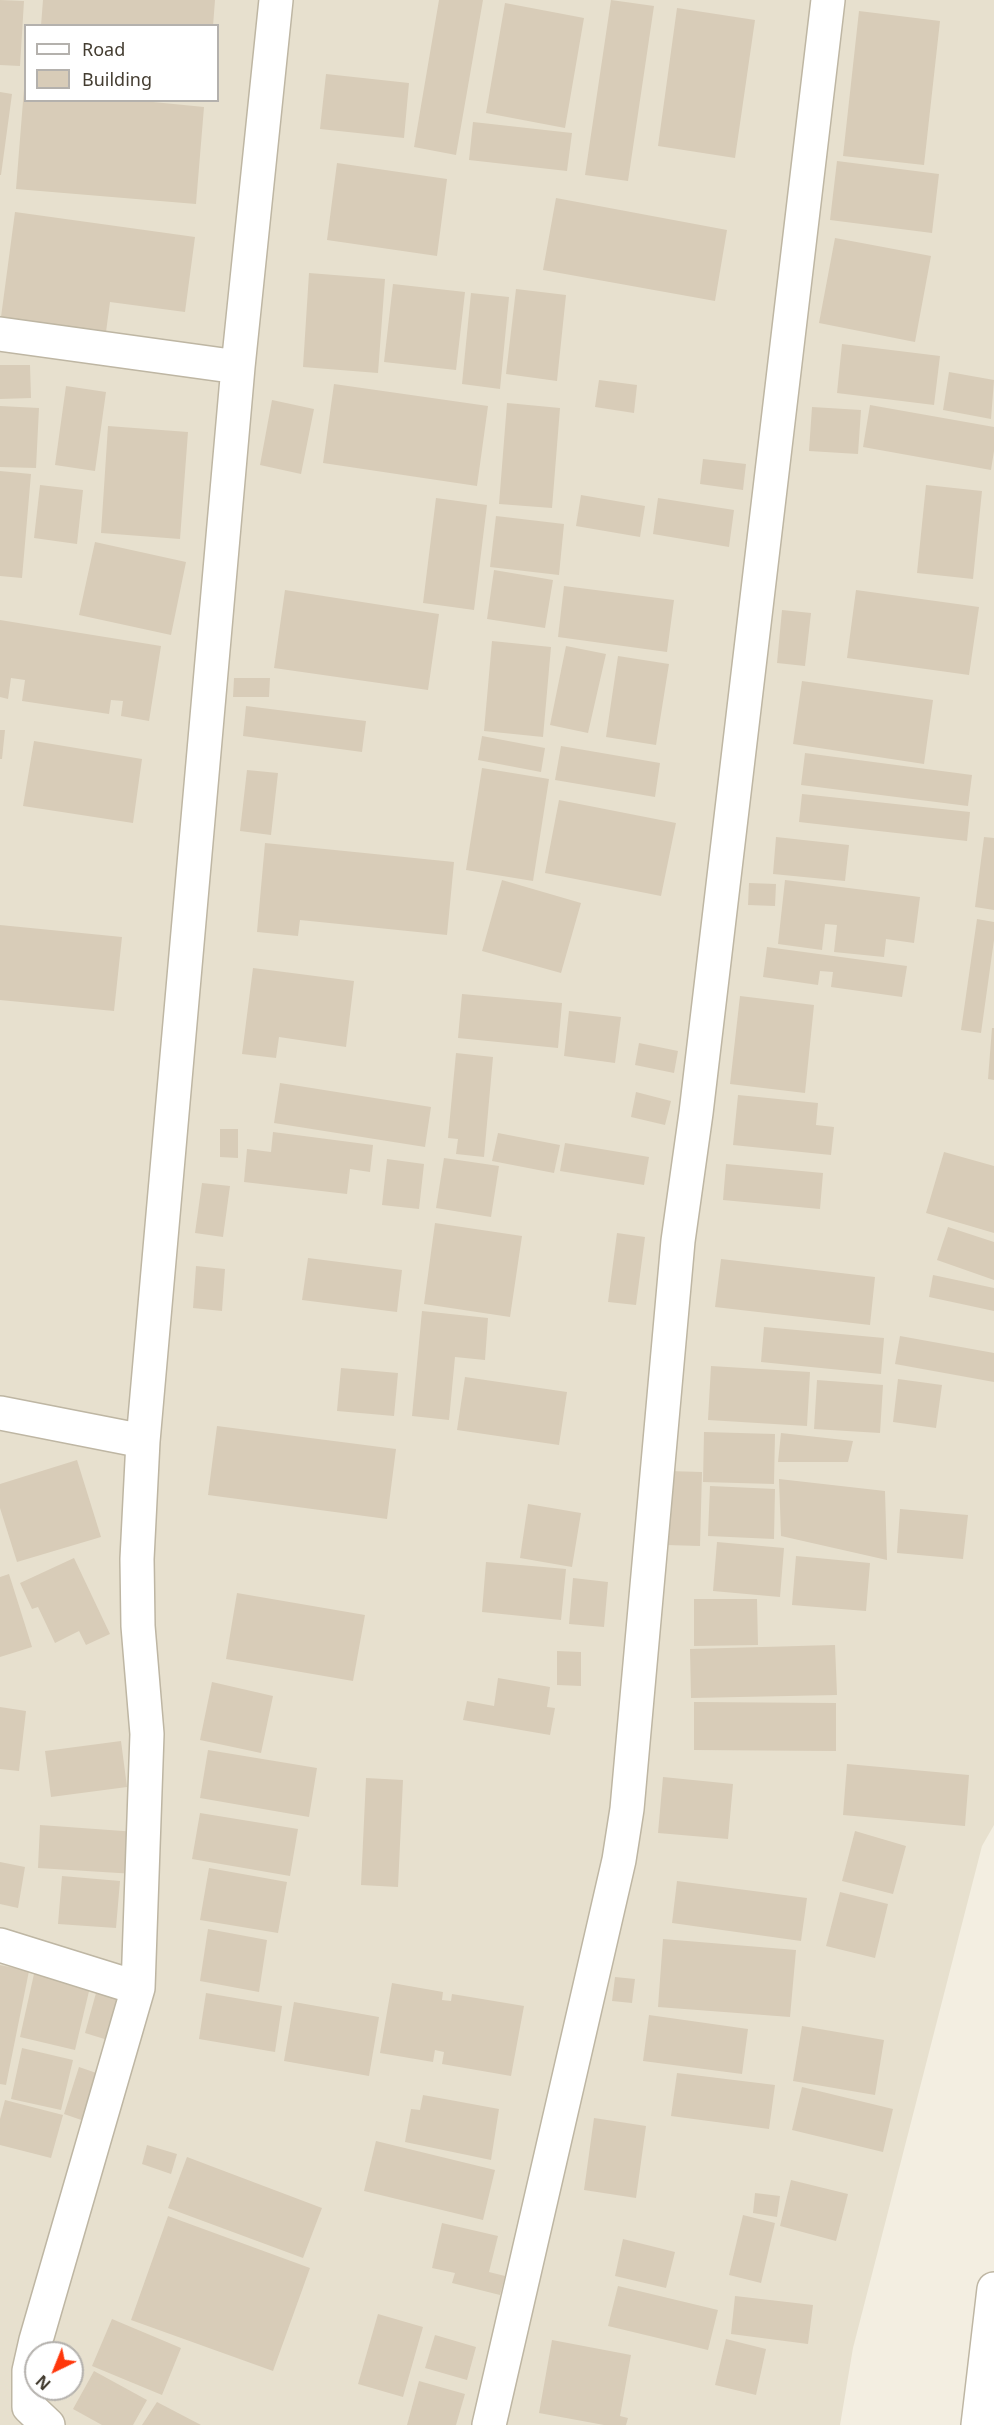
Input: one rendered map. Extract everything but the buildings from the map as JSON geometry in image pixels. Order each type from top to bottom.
[{"type":"street","points":[[32,2419],[29,2371],[36,2340],[138,1988],[147,1734],[138,1626],[137,1559],[143,1441],[238,366],[276,0]]},
{"type":"street","points":[[489,2425],[619,1860],[627,1809],[679,1230],[696,1113],[828,0]]},
{"type":"street","points":[[0,334],[238,366]]},
{"type":"street","points":[[0,1413],[143,1441]]},
{"type":"street","points":[[0,1946],[138,1988]]},
{"type":"street","points":[[978,2425],[994,2289]]},
{"type":"shaded area","points":[[0,0],[994,0],[994,1825],[982,1846],[853,2348],[840,2425],[0,2425]]}]
